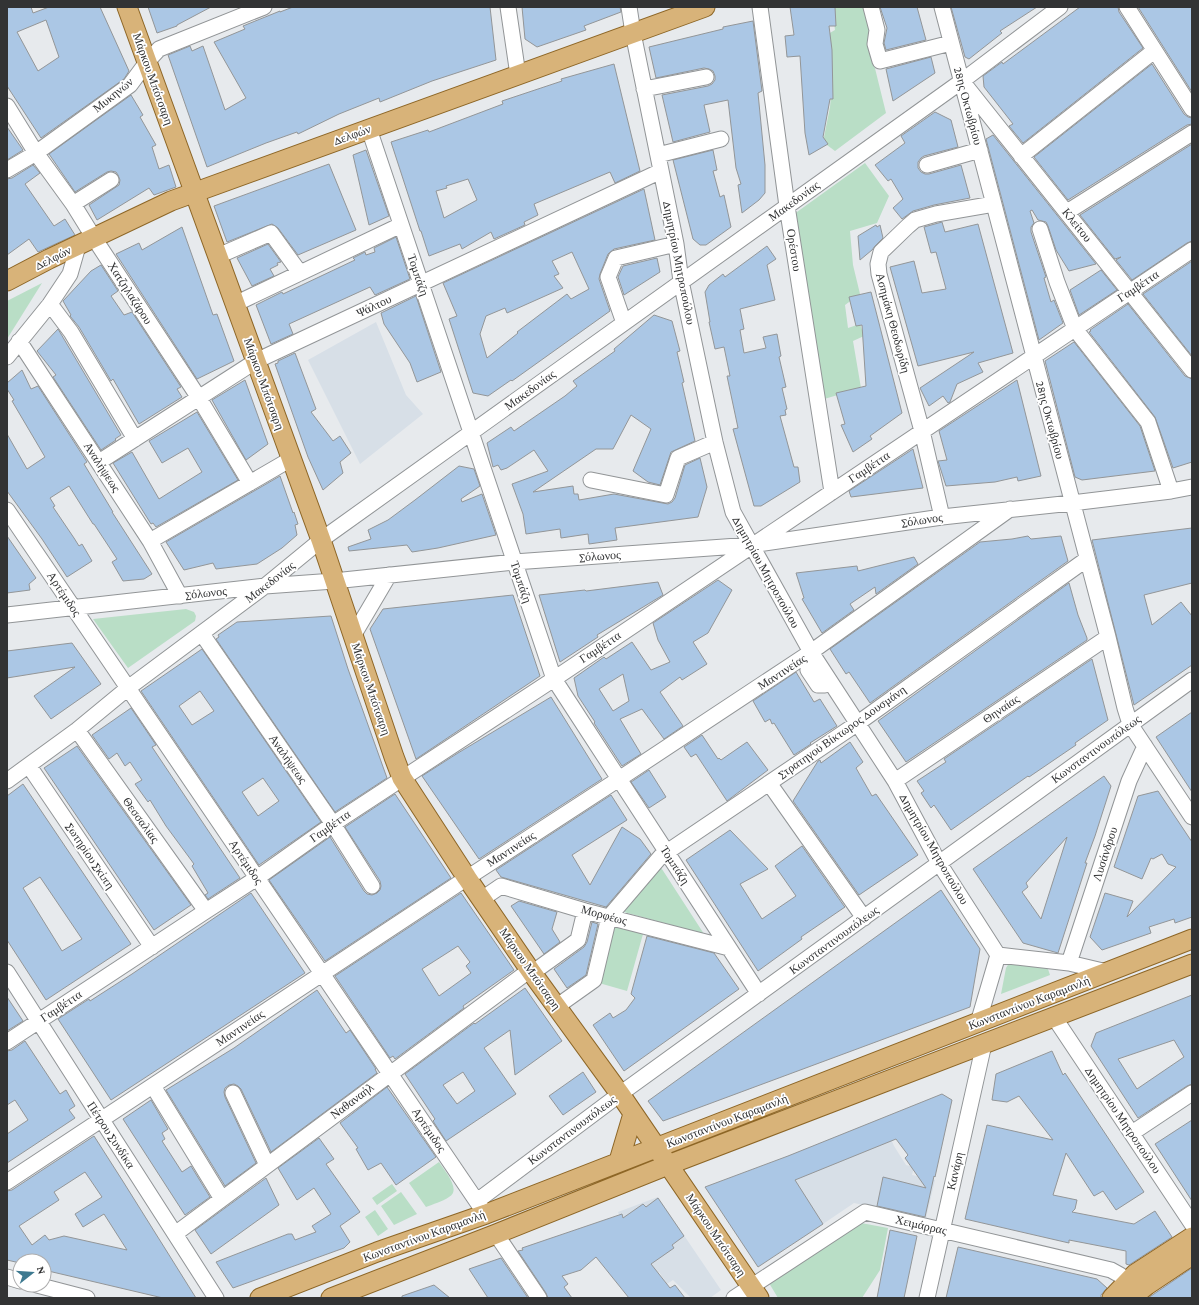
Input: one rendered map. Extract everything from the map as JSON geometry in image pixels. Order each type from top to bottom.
[{"type":"main road","name":"Μάρκου Μπότσαρη","points":[[127,7],[321,540],[402,778],[467,878],[556,1007],[620,1094],[755,1292]]},
{"type":"main road","name":"Δελφών","points":[[7,282],[171,201],[705,7]]},
{"type":"main road","name":"Κωνσταντίνου Καραμανλή","points":[[260,1298],[378,1252],[481,1207],[656,1148],[1192,939]]},
{"type":"main road","name":"Κωνσταντίνου Καραμανλή","points":[[331,1298],[668,1165],[1192,964]]},
{"type":"main road","points":[[619,1161],[633,1114]]},
{"type":"main road","points":[[1129,1290],[1145,1267],[1192,1237]]},
{"type":"main road","points":[[1112,1298],[1129,1290],[1147,1285],[1192,1255]]},
{"type":"street","name":"Μυκηνών","points":[[7,170],[36,153],[130,85],[147,62],[160,49],[264,7]]},
{"type":"street","points":[[508,7],[518,75]]},
{"type":"street","name":"Δημητρίου Μητροπούλου","points":[[629,7],[715,442],[733,512],[813,655],[895,781],[939,863],[998,955]]},
{"type":"street","name":"Ορέστου","points":[[760,7],[787,206],[832,492]]},
{"type":"street","points":[[871,7],[877,30],[875,44],[880,62],[952,43]]},
{"type":"street","name":"28ης Οκτωβρίου","points":[[942,7],[1108,637],[1123,703],[1130,724],[1192,817]]},
{"type":"street","name":"Μακεδονίας","points":[[7,781],[77,730],[128,688],[265,586],[321,540],[962,81],[1060,7]]},
{"type":"street","points":[[1127,7],[1192,109]]},
{"type":"street","points":[[1022,156],[1154,51]]},
{"type":"street","points":[[644,89],[706,77]]},
{"type":"street","name":"Κλείτου","points":[[962,81],[1130,292],[1191,365]]},
{"type":"street","name":"Χατζηλαζάρου","points":[[7,106],[36,153],[73,204],[86,242],[199,398],[250,483]]},
{"type":"street","name":"Τομπάζη","points":[[369,129],[554,679],[759,994]]},
{"type":"street","points":[[1067,212],[1192,134]]},
{"type":"street","points":[[658,155],[722,139]]},
{"type":"street","points":[[927,165],[980,150]]},
{"type":"street","name":"Ψάλτου","points":[[99,462],[256,362],[661,171]]},
{"type":"street","points":[[73,204],[112,180]]},
{"type":"street","name":"Ασημάκη Θεοδωρίδη","points":[[942,517],[922,431],[879,274],[878,261],[884,249],[916,220],[936,214],[994,204]]},
{"type":"street","points":[[235,304],[401,225]]},
{"type":"street","points":[[1040,229],[1057,282],[1075,329],[1148,422],[1171,491]]},
{"type":"street","points":[[218,256],[271,233],[300,273]]},
{"type":"street","points":[[7,357],[50,304],[70,274],[86,242]]},
{"type":"street","points":[[624,323],[608,277],[616,258],[676,244]]},
{"type":"street","name":"Γαμβέττα","points":[[7,1042],[257,878],[333,824],[554,679],[1192,250]]},
{"type":"street","points":[[50,304],[71,332],[135,439]]},
{"type":"street","name":"Αναλήψεως","points":[[19,341],[150,541],[180,596]]},
{"type":"street","points":[[592,480],[666,495],[678,458],[715,442]]},
{"type":"street","points":[[150,541],[291,459]]},
{"type":"street","name":"Σόλωνος","points":[[7,615],[265,586],[334,581],[514,562],[752,545],[942,517],[1072,503],[1192,487]]},
{"type":"street","name":"Μαντινείας","points":[[7,1182],[467,878],[813,655],[1010,509]]},
{"type":"street","name":"Αρτέμιδος","points":[[7,510],[481,1207]]},
{"type":"street","name":"Στρατηγού Βίκτωρος Δουσμάνη","points":[[609,917],[661,856],[858,723],[1087,558]]},
{"type":"street","points":[[353,636],[390,575]]},
{"type":"street","name":"Αναλήψεως","points":[[202,634],[333,824],[372,886]]},
{"type":"street","name":"Θηναίας","points":[[895,781],[1108,637]]},
{"type":"street","points":[[813,655],[808,670],[818,685],[825,685]]},
{"type":"street","name":"Κωνσταντινουπόλεως","points":[[481,1207],[620,1094],[1192,680]]},
{"type":"street","name":"Θεσσαλίας","points":[[77,730],[206,911]]},
{"type":"street","name":"Λυσάνδρου","points":[[1069,963],[1129,781],[1145,746]]},
{"type":"street","name":"Σωτηρίου Σκίπη","points":[[29,766],[152,947]]},
{"type":"street","points":[[768,783],[864,918]]},
{"type":"street","name":"Μορφέως","points":[[482,899],[500,886],[609,917],[729,948]]},
{"type":"street","name":"Ναθαναήλ","points":[[175,1234],[390,1073],[531,971],[578,940],[585,910]]},
{"type":"street","points":[[556,1007],[594,980],[609,917]]},
{"type":"street","points":[[978,1023],[998,955],[1069,963],[1107,972]]},
{"type":"street","name":"Πέτρου Συνδίκα","points":[[7,972],[216,1298]]},
{"type":"street","name":"Δημητρίου Μητροπούλου","points":[[1054,1017],[1192,1224]]},
{"type":"street","name":"Κανάρη","points":[[927,1298],[984,1044]]},
{"type":"street","points":[[153,1086],[222,1199]]},
{"type":"street","points":[[233,1093],[267,1165]]},
{"type":"street","points":[[1132,1133],[1192,1093]]},
{"type":"street","name":"Χειμάρρας","points":[[734,1298],[755,1292],[865,1212],[1111,1270],[1120,1275],[1129,1290]]},
{"type":"street","points":[[496,1234],[538,1298]]},
{"type":"street","points":[[52,1289],[87,1298]]},
{"type":"shaded area","points":[[376,322],[406,395],[423,414],[360,464],[308,360]]},
{"type":"shaded area","points":[[882,1118],[894,1146],[906,1165],[914,1167],[912,1175],[935,1180],[926,1218],[854,1203],[823,1224],[781,1159]]},
{"type":"shaded area","points":[[658,1197],[721,1290],[710,1298],[691,1298],[673,1280],[667,1284],[659,1272],[652,1277],[632,1248],[618,1212]]},
{"type":"green space","points":[[832,7],[869,7],[870,48],[886,113],[835,151],[823,142],[830,107],[833,74],[830,62],[828,34],[835,30]]},
{"type":"green space","points":[[865,163],[889,196],[877,223],[850,231],[853,265],[860,294],[845,305],[848,328],[860,324],[864,336],[853,341],[861,388],[821,400],[790,217]]},
{"type":"green space","points":[[42,283],[7,339],[7,301]]},
{"type":"green space","points":[[186,609],[194,612],[196,616],[195,621],[128,668],[93,619]]},
{"type":"green space","points":[[660,866],[704,934],[624,912]]},
{"type":"green space","points":[[615,926],[643,934],[627,991],[599,983]]},
{"type":"green space","points":[[1011,960],[1047,966],[1050,975],[1001,994],[1006,968]]},
{"type":"green space","points":[[439,1162],[451,1180],[454,1190],[453,1194],[426,1207],[409,1183]]},
{"type":"green space","points":[[392,1184],[397,1191],[377,1205],[372,1198]]},
{"type":"green space","points":[[401,1192],[417,1214],[394,1225],[381,1206]]},
{"type":"green space","points":[[375,1210],[388,1229],[378,1236],[365,1217]]},
{"type":"green space","points":[[861,1223],[888,1228],[880,1270],[862,1298],[778,1298],[769,1283]]},
{"type":"building","points":[[7,7],[31,7],[33,13],[49,7],[100,7],[129,71],[124,79],[41,138],[7,86]],"holes":[[[46,20],[59,57],[38,71],[17,32]]]},
{"type":"building","points":[[148,7],[211,7],[177,26],[157,33]]},
{"type":"building","points":[[293,7],[490,7],[496,60],[432,81],[380,102],[379,98],[339,114],[298,134],[297,132],[266,143],[207,167],[168,55],[190,46],[192,51],[203,46],[225,110],[246,98],[214,42],[245,29],[243,26]]},
{"type":"building","points":[[522,7],[620,7],[621,12],[584,26],[586,30],[537,47],[525,39]]},
{"type":"building","points":[[790,7],[835,7],[836,26],[829,26],[832,50],[833,99],[830,99],[823,137],[828,144],[809,155],[805,133],[800,56],[787,57],[785,36],[794,35]]},
{"type":"building","points":[[880,7],[917,7],[926,40],[886,50],[884,43],[887,28]]},
{"type":"building","points":[[951,7],[1037,7],[1000,31],[1002,33],[969,59],[965,57]]},
{"type":"building","points":[[1080,7],[1118,7],[1119,12],[1143,48],[1023,143],[1009,126],[1013,124],[984,87],[983,76],[1002,62],[1003,64]]},
{"type":"building","points":[[1138,7],[1192,7],[1192,92]]},
{"type":"building","points":[[753,21],[762,91],[758,93],[765,165],[765,193],[759,200],[742,213],[738,185],[741,184],[736,168],[728,100],[704,105],[710,132],[673,142],[662,95],[708,86],[715,80],[713,71],[704,68],[656,78],[649,47],[723,29],[723,27]]},
{"type":"building","points":[[931,57],[935,73],[893,101],[886,69]]},
{"type":"building","points":[[614,64],[640,171],[615,183],[610,172],[534,204],[538,215],[524,222],[525,225],[494,239],[491,232],[462,249],[460,244],[429,256],[391,142],[428,130],[429,132],[503,104],[502,101],[562,81],[561,79]],"holes":[[[468,179],[477,200],[444,218],[436,191]]]},
{"type":"building","points":[[1152,64],[1184,114],[1192,118],[1192,124],[1187,125],[1068,200],[1034,157]]},
{"type":"building","points":[[131,95],[143,115],[140,117],[156,145],[152,147],[159,169],[169,165],[176,187],[154,195],[149,188],[97,220],[89,205],[119,185],[120,180],[116,172],[107,172],[75,192],[49,154]]},
{"type":"building","points":[[935,112],[951,120],[958,147],[924,156],[918,162],[918,168],[921,172],[929,174],[961,165],[970,198],[913,211],[902,219],[893,208],[903,199],[891,179],[888,181],[875,165],[905,143],[901,136]]},
{"type":"building","points":[[7,127],[23,150],[7,160]]},
{"type":"building","points":[[993,135],[1096,264],[1069,271],[1056,250],[1046,222],[1038,220],[1032,210],[1030,211],[1034,223],[1031,227],[1031,232],[1046,277],[1044,278],[1051,302],[1054,300],[1063,323],[1039,340],[986,139]]},
{"type":"building","points":[[1192,144],[1192,241],[1132,280],[1116,260],[1121,257],[1115,259],[1080,215]]},
{"type":"building","points":[[366,150],[389,216],[369,225],[353,155]]},
{"type":"building","points":[[713,150],[717,170],[713,171],[720,197],[724,195],[731,227],[706,245],[700,245],[693,239],[673,160]]},
{"type":"building","points":[[329,164],[356,230],[298,255],[278,228],[272,224],[227,242],[214,206]]},
{"type":"building","points":[[33,165],[40,173],[25,184],[54,226],[65,219],[75,235],[38,252],[29,239],[7,255],[7,179],[12,178]]},
{"type":"building","points":[[644,189],[655,240],[614,249],[608,254],[599,279],[610,311],[512,381],[511,380],[488,396],[473,393],[449,319],[457,316],[443,283]],"holes":[[[572,252],[589,289],[571,299],[567,294],[517,332],[518,333],[487,358],[480,334],[486,316],[505,308],[507,313],[563,288],[554,276],[559,274],[552,261]]]},
{"type":"building","points":[[942,222],[945,232],[978,224],[1013,353],[978,363],[983,372],[957,384],[950,402],[948,403],[943,396],[929,406],[920,388],[974,352],[918,366],[890,267],[914,261],[922,293],[946,289],[936,252],[931,253],[924,227]]},
{"type":"building","points":[[876,225],[877,227],[880,225],[883,238],[860,260],[858,236]]},
{"type":"building","points":[[182,227],[213,315],[217,314],[234,361],[197,379],[116,254],[139,243],[142,250]]},
{"type":"building","points":[[396,237],[410,279],[375,295],[370,287],[289,324],[293,334],[271,344],[256,305],[355,260],[353,258],[365,252],[366,255],[375,252],[374,248]]},
{"type":"building","points":[[268,244],[281,262],[277,263],[278,265],[270,269],[274,276],[252,286],[237,258]]},
{"type":"building","points":[[767,246],[776,259],[767,265],[775,300],[740,309],[744,329],[740,330],[744,353],[766,348],[763,337],[777,334],[781,356],[779,357],[786,387],[782,388],[787,409],[785,410],[786,415],[780,416],[794,467],[798,467],[800,482],[761,506],[754,506],[733,429],[738,428],[727,376],[730,376],[724,347],[715,349],[709,322],[705,292],[709,285],[723,274],[725,277]]},
{"type":"building","points":[[657,258],[660,272],[624,295],[618,277],[623,266]]},
{"type":"building","points":[[1192,261],[1192,356],[1143,294]]},
{"type":"building","points":[[101,265],[118,291],[111,296],[124,315],[132,312],[181,387],[177,389],[182,397],[139,424],[113,379],[111,381],[79,327],[70,316],[71,315],[63,301],[91,271]]},
{"type":"building","points":[[1101,270],[1117,290],[1079,315],[1070,290]]},
{"type":"building","points":[[871,292],[902,413],[870,436],[872,439],[853,452],[841,425],[845,424],[836,393],[866,386],[862,325],[856,326],[849,297]]},
{"type":"building","points":[[416,296],[441,372],[417,382],[410,363],[384,324],[381,313]]},
{"type":"building","points":[[1128,304],[1185,376],[1192,379],[1192,462],[1173,468],[1155,417],[1089,332]]},
{"type":"building","points":[[654,315],[672,321],[680,351],[677,352],[684,382],[682,383],[695,441],[671,452],[660,485],[648,482],[633,471],[651,429],[631,415],[613,449],[596,449],[533,492],[573,486],[574,494],[578,494],[579,500],[614,494],[668,504],[675,498],[685,465],[700,458],[707,487],[698,517],[615,528],[617,540],[589,544],[588,534],[561,538],[560,529],[526,534],[523,514],[512,484],[548,471],[534,450],[507,468],[501,470],[498,465],[493,467],[487,443],[511,427],[514,431],[565,396],[577,386],[573,381],[615,351],[614,349]]},
{"type":"building","points":[[58,329],[121,435],[101,450],[53,377],[56,375],[37,351]]},
{"type":"building","points":[[1074,342],[1140,426],[1155,471],[1082,480],[1075,477],[1045,361]]},
{"type":"building","points":[[295,353],[316,409],[311,412],[333,441],[340,436],[351,453],[340,462],[343,473],[323,490],[308,457],[275,364]]},
{"type":"building","points":[[22,370],[31,389],[38,386],[87,462],[84,464],[112,512],[152,574],[144,579],[123,581],[112,562],[117,559],[69,486],[50,498],[55,506],[53,507],[79,546],[82,544],[92,561],[67,577],[42,539],[7,491],[7,434],[27,469],[45,457],[12,401],[14,400],[7,389],[7,383]]},
{"type":"building","points":[[245,380],[268,444],[246,460],[212,400]]},
{"type":"building","points":[[1017,380],[1041,476],[1018,481],[1017,477],[995,482],[946,486],[938,461],[947,460],[939,431]]},
{"type":"building","points":[[197,412],[238,480],[156,527],[153,523],[151,524],[113,463],[132,452],[159,499],[202,472],[188,448],[162,463],[149,441]]},
{"type":"building","points":[[913,449],[923,488],[851,497],[849,491]]},
{"type":"building","points":[[459,466],[474,469],[480,486],[461,499],[462,502],[482,494],[496,535],[438,548],[412,552],[407,545],[349,551],[348,547],[371,539],[368,530],[388,520]]},
{"type":"building","points":[[280,476],[298,524],[295,525],[297,535],[282,548],[257,564],[216,569],[213,563],[184,570],[166,542]]},
{"type":"building","points":[[1192,528],[1192,583],[1144,595],[1152,625],[1181,602],[1192,616],[1192,665],[1134,705],[1092,540]]},
{"type":"building","points":[[7,536],[36,578],[29,584],[30,590],[7,593]]},
{"type":"building","points":[[1028,536],[1031,539],[1061,536],[1068,561],[870,703],[849,672],[846,674],[830,649],[980,542]]},
{"type":"building","points":[[914,557],[918,564],[876,594],[875,587],[850,604],[854,610],[822,633],[802,599],[804,598],[796,573],[857,566],[858,571]]},
{"type":"building","points":[[718,580],[732,590],[708,633],[693,642],[707,664],[682,680],[680,677],[660,692],[683,726],[664,739],[642,709],[620,719],[641,754],[622,766],[578,696],[574,678],[604,657],[606,659],[632,642],[651,670],[670,662],[658,640],[653,623]],"holes":[[[623,674],[629,701],[613,711],[599,689]]]},
{"type":"building","points":[[658,582],[663,595],[597,635],[598,637],[560,662],[539,595]]},
{"type":"building","points":[[1069,583],[1087,640],[906,762],[878,721]]},
{"type":"building","points":[[513,595],[540,676],[416,759],[370,629],[383,609]]},
{"type":"building","points":[[331,616],[348,669],[387,778],[335,812],[216,639],[219,637],[218,635],[237,622]]},
{"type":"building","points":[[72,643],[101,684],[51,719],[34,696],[75,667],[7,678],[7,651]]},
{"type":"building","points":[[202,649],[321,822],[259,865],[141,691]],"holes":[[[200,691],[214,711],[192,725],[179,706]],[[263,778],[279,801],[258,816],[242,792]]]},
{"type":"building","points":[[1092,659],[1108,720],[1075,743],[1076,745],[1029,777],[1028,776],[951,830],[934,805],[931,808],[921,793],[924,791],[917,781],[946,762],[944,759]]},
{"type":"building","points":[[796,672],[814,702],[820,699],[837,726],[794,755],[774,723],[772,724],[770,719],[765,722],[753,701]]},
{"type":"building","points":[[551,697],[602,779],[479,859],[422,776]]},
{"type":"building","points":[[131,708],[156,745],[152,747],[240,878],[208,899],[205,895],[208,893],[192,866],[194,864],[166,826],[150,800],[148,802],[135,784],[142,780],[130,762],[125,766],[117,753],[109,759],[92,735]]},
{"type":"building","points":[[1192,712],[1192,792],[1156,737]]},
{"type":"building","points":[[702,735],[718,759],[719,758],[721,760],[747,742],[768,770],[727,801],[696,754],[691,757],[684,747]]},
{"type":"building","points":[[850,742],[863,762],[856,768],[872,796],[876,794],[918,855],[859,895],[793,801],[818,761],[820,760],[821,763]]},
{"type":"building","points":[[77,746],[191,905],[154,930],[44,768]]},
{"type":"building","points":[[649,770],[666,797],[649,808],[631,782]]},
{"type":"building","points":[[1104,776],[1111,786],[1085,863],[1087,863],[1058,953],[1023,943],[973,869]],"holes":[[[1067,837],[1041,919],[1022,892],[1028,887],[1026,883]]]},
{"type":"building","points":[[23,784],[131,944],[46,1000],[7,940],[7,796]],"holes":[[[40,877],[82,939],[62,951],[23,888]]]},
{"type":"building","points":[[1158,791],[1192,842],[1192,917],[1175,923],[1174,919],[1149,927],[1151,933],[1102,950],[1090,937],[1105,893],[1133,901],[1127,917],[1176,867],[1168,864],[1162,854],[1153,859],[1151,858],[1142,879],[1114,867],[1138,796]]},
{"type":"building","points":[[395,794],[451,878],[325,961],[269,880],[330,837],[364,891],[367,894],[372,895],[377,893],[381,886],[380,881],[345,827]]},
{"type":"building","points":[[611,795],[627,820],[572,855],[590,885],[622,827],[640,839],[651,854],[606,907],[501,877],[496,870]]},
{"type":"building","points":[[730,830],[768,869],[740,884],[762,919],[796,896],[775,866],[802,846],[845,907],[801,937],[802,939],[758,971],[686,860]]},
{"type":"building","points":[[941,890],[980,949],[970,1007],[663,1121],[648,1101]]},
{"type":"building","points":[[251,893],[305,973],[111,1100],[58,1019],[89,999],[90,1001],[132,974]]},
{"type":"building","points":[[461,893],[514,970],[463,1006],[464,1008],[395,1059],[393,1056],[390,1058],[335,976]],"holes":[[[458,946],[470,962],[466,966],[471,973],[439,996],[422,969]]]},
{"type":"building","points":[[519,901],[557,912],[552,929],[560,942],[544,954],[511,906]]},
{"type":"building","points":[[592,922],[598,924],[586,975],[567,988],[554,969],[584,947],[587,942]]},
{"type":"building","points":[[647,936],[714,953],[739,989],[624,1071],[593,1025],[610,1013],[613,1018],[626,1010],[635,998],[631,994]]},
{"type":"building","points":[[525,988],[562,1041],[515,1075],[510,1030],[484,1048],[516,1094],[446,1141],[433,1121],[435,1119],[405,1074],[474,1023],[475,1024]],"holes":[[[463,1072],[475,1091],[457,1104],[443,1085]]]},
{"type":"building","points":[[317,990],[346,1033],[350,1030],[376,1069],[377,1073],[271,1152],[241,1089],[234,1084],[229,1085],[225,1088],[225,1097],[256,1163],[225,1186],[166,1090],[234,1048]]},
{"type":"building","points":[[1192,995],[1192,1084],[1138,1118],[1091,1046],[1096,1033]],"holes":[[[1174,1040],[1184,1057],[1137,1089],[1118,1059]]]},
{"type":"building","points":[[7,997],[23,1021],[7,1031]]},
{"type":"building","points":[[25,1041],[60,1094],[66,1090],[75,1106],[69,1110],[75,1118],[7,1163],[7,1134],[28,1120],[15,1100],[7,1105],[7,1051],[12,1050]]},
{"type":"building","points":[[1052,1051],[1063,1075],[1065,1073],[1144,1192],[1116,1210],[1103,1191],[1094,1196],[1066,1153],[1053,1195],[1077,1200],[1075,1209],[1072,1212],[1134,1224],[1155,1211],[1172,1237],[1129,1265],[1126,1264],[1126,1251],[1069,1240],[1069,1243],[965,1219],[987,1125],[1053,1140],[1019,1096],[1007,1102],[992,1100],[996,1074]]},
{"type":"building","points":[[583,1072],[596,1092],[563,1115],[549,1096]]},
{"type":"building","points":[[387,1087],[436,1157],[396,1185],[381,1163],[368,1170],[356,1149],[358,1148],[340,1123]]},
{"type":"building","points":[[942,1094],[952,1100],[925,1217],[877,1206],[883,1177],[926,1188],[905,1158],[908,1155],[896,1139],[795,1180],[823,1224],[758,1267],[705,1187],[788,1156]]},
{"type":"building","points":[[151,1100],[168,1129],[162,1133],[165,1139],[162,1141],[182,1172],[191,1166],[210,1197],[185,1215],[123,1119]]},
{"type":"building","points":[[1192,1120],[1192,1201],[1155,1144]]},
{"type":"building","points":[[94,1136],[196,1298],[163,1298],[52,1272],[52,1253],[12,1253],[12,1261],[7,1260],[7,1191],[12,1190]],"holes":[[[85,1172],[102,1197],[75,1214],[83,1227],[104,1214],[127,1250],[64,1236],[49,1240],[45,1235],[32,1245],[19,1226],[59,1200],[54,1192]]]},
{"type":"building","points":[[319,1138],[334,1159],[326,1164],[360,1212],[340,1226],[350,1242],[344,1248],[233,1288],[216,1262],[288,1234],[292,1234],[295,1240],[316,1232],[312,1226],[331,1214],[314,1188],[297,1200],[278,1168]]},
{"type":"building","points":[[266,1178],[279,1205],[211,1254],[195,1230]]},
{"type":"building","points":[[658,1198],[684,1236],[672,1245],[674,1248],[651,1264],[670,1288],[675,1285],[685,1298],[629,1298],[596,1257],[581,1270],[562,1276],[568,1284],[564,1287],[572,1298],[548,1298],[518,1251],[523,1250],[522,1248],[622,1214],[623,1218],[643,1204],[646,1207]]},
{"type":"building","points":[[890,1230],[917,1236],[904,1298],[877,1298]]},
{"type":"building","points":[[958,1247],[1097,1279],[1107,1288],[1101,1295],[1101,1298],[946,1298]]},
{"type":"building","points":[[501,1258],[528,1298],[488,1298],[469,1269]]},
{"type":"building","points":[[1192,1268],[1192,1298],[1148,1298],[1154,1294]]},
{"type":"building","points":[[434,1285],[450,1298],[402,1298],[402,1296]]}]
